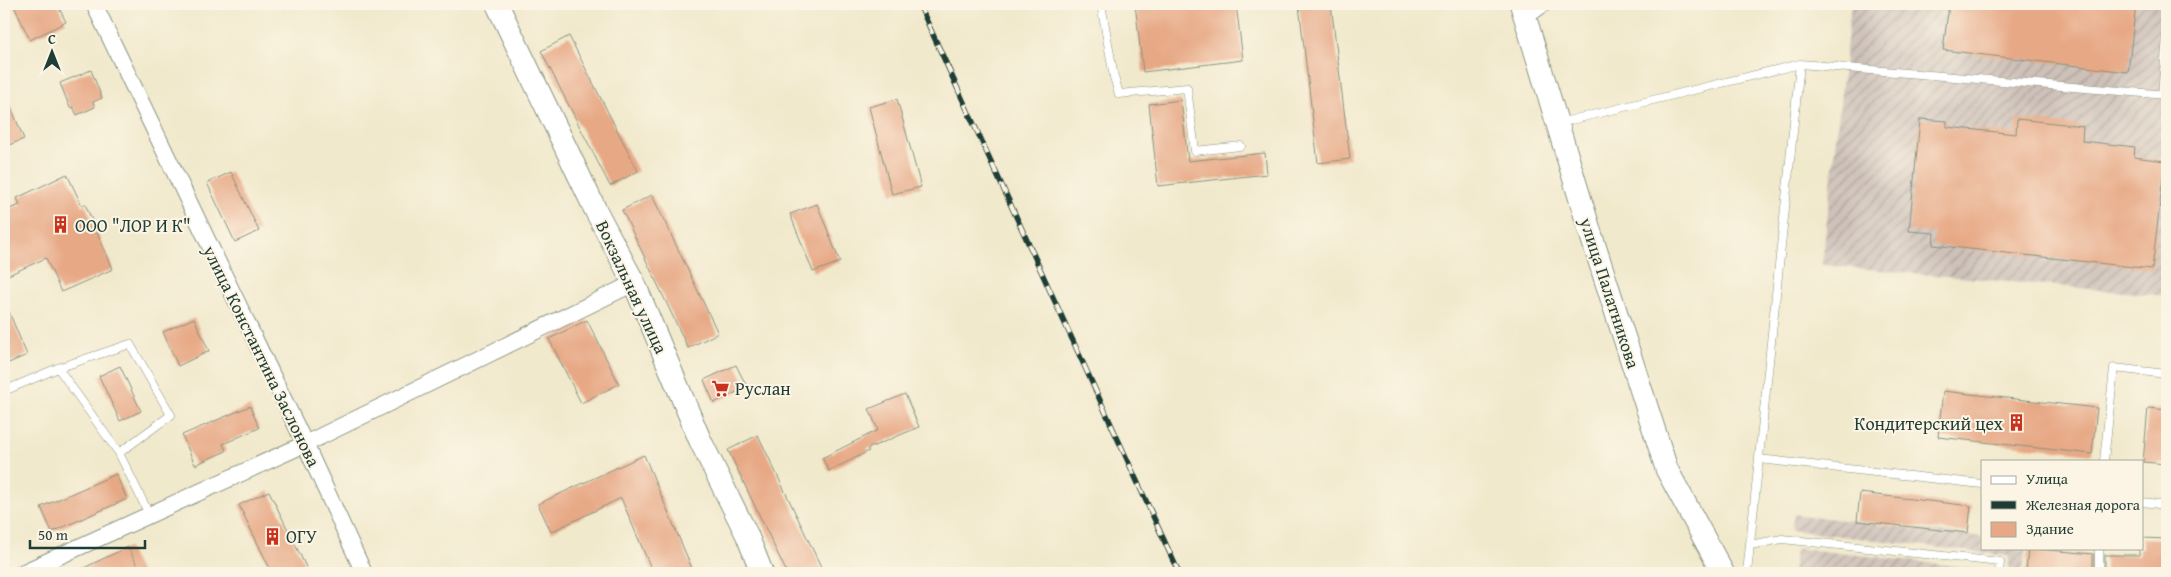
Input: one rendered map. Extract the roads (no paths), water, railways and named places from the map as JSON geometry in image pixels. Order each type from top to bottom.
[{"type":"main road","name":"Вокзальная улица","points":[[497,4],[596,212],[634,283],[700,440],[747,535],[762,573]]},
{"type":"main road","name":"улица Палатникова","points":[[1523,10],[1667,470],[1723,573]]},
{"type":"street","name":"улица Константина Заслонова","points":[[94,4],[305,444],[364,573]]},
{"type":"street","points":[[1523,10],[1543,4]]},
{"type":"street","points":[[22,573],[305,444],[634,283]]},
{"type":"lane","points":[[1101,4],[1114,77],[1119,94],[1187,88],[1194,151],[1241,146]]},
{"type":"lane","points":[[1558,124],[1800,64],[2164,95],[2167,37]]},
{"type":"lane","points":[[1747,573],[1800,64]]},
{"type":"lane","points":[[4,391],[58,368],[130,344],[172,415],[119,453]]},
{"type":"lane","points":[[58,368],[119,453],[149,514]]},
{"type":"lane","points":[[2104,460],[2114,368],[2167,374]]},
{"type":"lane","points":[[1759,459],[1981,484]]},
{"type":"lane","points":[[2144,502],[2167,505]]},
{"type":"lane","points":[[1750,545],[1782,539],[2000,562],[1999,573]]},
{"type":"lane","points":[[2099,550],[2099,573]]},
{"type":"railway","points":[[919,4],[1179,573]]},
{"type":"place","name":"ООО \"ЛОР И К\"","points":[[61,225]]},
{"type":"place","name":"Руслан","points":[[721,388]]},
{"type":"place","name":"Кондитерский цех","points":[[2017,423]]},
{"type":"place","name":"ОГУ","points":[[272,536]]}]
